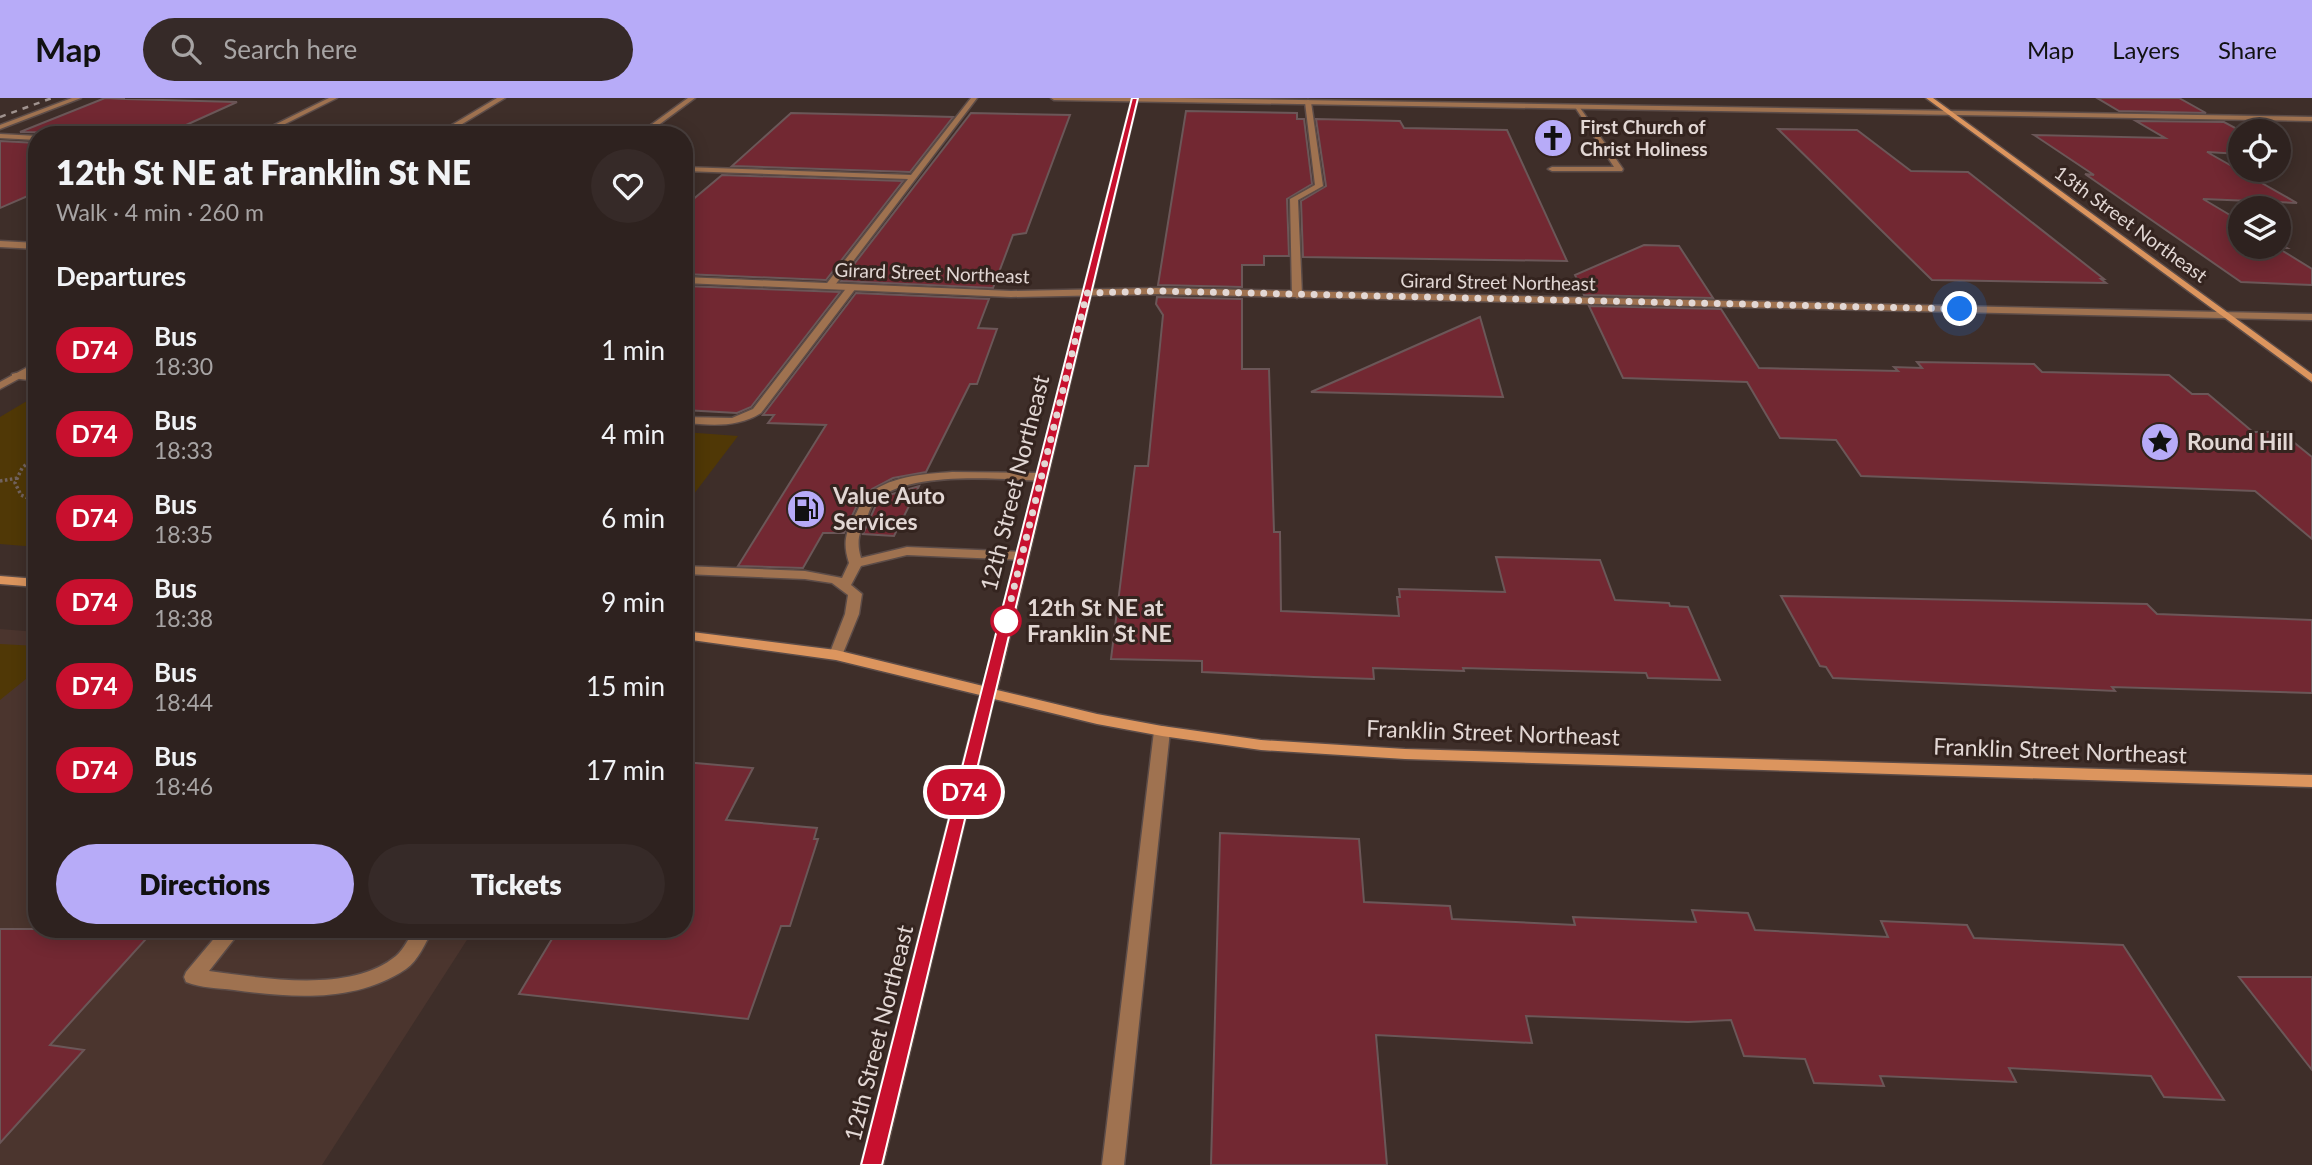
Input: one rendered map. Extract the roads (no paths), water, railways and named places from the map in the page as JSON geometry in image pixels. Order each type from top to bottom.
[{"type":"street","points":[[0,127],[78,98]]},
{"type":"street","points":[[276,126],[334,98]]},
{"type":"street","points":[[454,126],[502,98]]},
{"type":"street","points":[[653,126],[692,98]]},
{"type":"street","points":[[829,287],[974,98]]},
{"type":"street","points":[[1054,98],[2312,120]]},
{"type":"street","name":"13th Street Northeast","points":[[1929,98],[2312,379]]},
{"type":"street","name":"12th Street Northeast","points":[[872,1165],[1135,99]]},
{"type":"street","points":[[1297,295],[1294,200],[1320,186],[1308,102]]},
{"type":"street","points":[[1552,169],[1619,169],[1578,107]]},
{"type":"street","points":[[0,136],[28,138]]},
{"type":"street","points":[[693,169],[913,177]]},
{"type":"street","points":[[0,244],[28,245]]},
{"type":"street","name":"Girard Street Northeast","points":[[693,280],[1011,294],[1158,291],[2312,317]]},
{"type":"street","points":[[693,420],[730,422],[746,419],[757,411],[851,288]]},
{"type":"street","points":[[0,386],[28,370]]},
{"type":"street","points":[[16,376],[28,377]]},
{"type":"street","points":[[844,586],[856,564],[849,543],[856,524],[871,499],[897,484],[930,477],[1041,477]]},
{"type":"street","points":[[856,564],[907,551],[1022,556]]},
{"type":"street","points":[[693,569],[805,575],[836,580],[855,594],[852,614],[836,655]]},
{"type":"street","points":[[0,580],[28,582]]},
{"type":"street","name":"Franklin Street Northeast","points":[[693,636],[836,655],[1097,719],[1261,745],[1405,754],[2312,781]]},
{"type":"street","points":[[1112,1165],[1162,731]]},
{"type":"street","points":[[226,938],[193,977],[299,989],[361,981],[401,963],[418,938]]},
{"type":"railway","points":[[0,117],[52,98]]},
{"type":"place","name":"First Church of Christ Holiness","points":[[1553,138]]},
{"type":"place","name":"Round Hill","points":[[2160,442]]},
{"type":"place","name":"Value Auto Services","points":[[806,509]]},
{"type":"place","name":"12th St NE at Franklin St NE","points":[[1006,621]]}]
